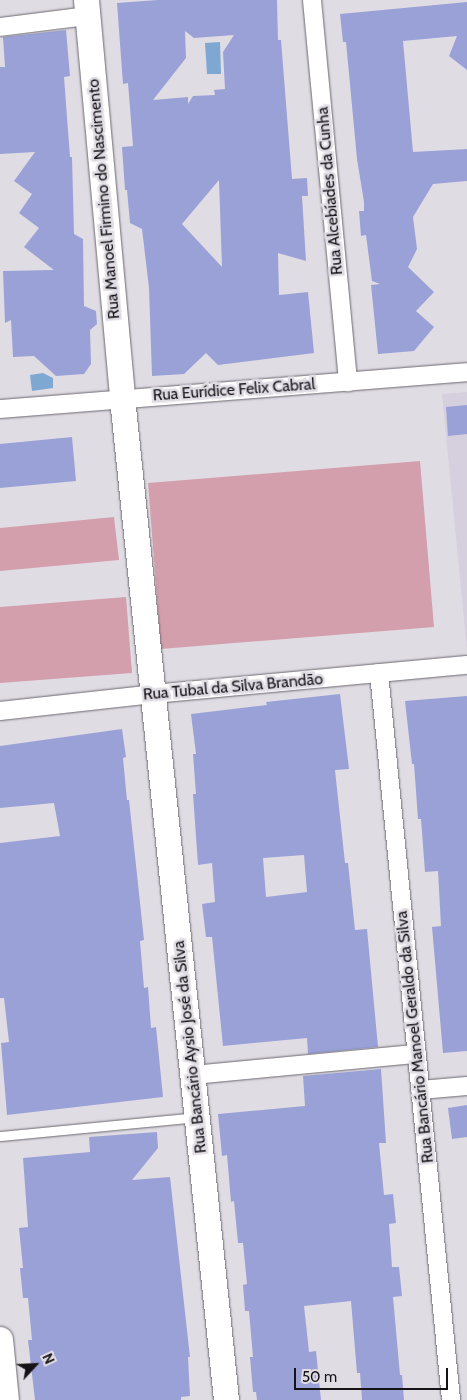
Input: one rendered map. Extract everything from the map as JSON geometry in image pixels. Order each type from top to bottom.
[{"type":"street","name":"Rua Alcebíades da Cunha","points":[[312,0],[348,382]]},
{"type":"street","points":[[0,27],[86,8]]},
{"type":"street","name":"Rua Manoel Firmino do Nascimento","points":[[86,8],[122,398],[153,694]]},
{"type":"street","name":"Rua Eurídice Felix Cabral","points":[[0,409],[467,372]]},
{"type":"street","name":"Rua Tubal da Silva Brandão","points":[[0,711],[153,694],[467,665]]},
{"type":"street","name":"Rua Bancário Manoel Geraldo da Silva","points":[[379,673],[451,1400]]},
{"type":"street","name":"Rua Bancário Aysio José da Silva","points":[[153,694],[226,1400]]},
{"type":"street","points":[[193,1075],[417,1054]]},
{"type":"street","points":[[420,1090],[467,1086]]},
{"type":"street","points":[[0,1339],[6,1400]]},
{"type":"lane","points":[[0,1136],[197,1117]]},
{"type":"shaded area","points":[[467,392],[467,650],[442,394]]},
{"type":"shaded area","points":[[420,461],[434,627],[161,649],[148,483]]},
{"type":"shaded area","points":[[114,517],[119,560],[0,571],[0,528]]},
{"type":"shaded area","points":[[126,597],[132,673],[0,683],[0,607]]},
{"type":"water","points":[[220,42],[221,74],[207,74],[205,43]]},
{"type":"water","points":[[43,373],[53,378],[53,388],[32,391],[30,375]]},
{"type":"building","points":[[158,0],[277,0],[278,40],[281,40],[292,179],[307,178],[308,196],[302,196],[306,261],[278,253],[279,295],[308,292],[314,353],[218,365],[206,353],[184,374],[152,376],[149,288],[142,229],[130,223],[127,190],[125,190],[122,147],[133,146],[128,83],[123,84],[117,3]],"holes":[[[185,31],[194,38],[234,35],[223,52],[225,89],[214,90],[215,95],[193,96],[188,104],[188,97],[153,100],[186,58]],[[219,180],[222,267],[182,224]]]},
{"type":"building","points":[[467,2],[467,70],[449,56],[457,36],[403,41],[413,152],[467,149],[467,181],[433,184],[413,217],[417,249],[408,267],[434,292],[416,311],[434,327],[414,351],[378,354],[371,285],[380,284],[372,281],[366,235],[361,236],[359,211],[364,211],[364,202],[357,159],[346,42],[343,42],[340,14]]},
{"type":"building","points":[[66,30],[70,76],[64,77],[70,157],[72,157],[74,234],[83,239],[84,306],[96,311],[97,324],[90,330],[91,364],[84,374],[56,376],[34,356],[13,357],[11,320],[5,323],[3,271],[54,270],[24,247],[39,228],[19,213],[32,194],[14,181],[35,152],[0,154],[0,67],[5,67],[3,37]]},
{"type":"building","points":[[467,405],[467,434],[448,436],[446,407]]},
{"type":"building","points":[[72,437],[76,481],[0,488],[0,444]]},
{"type":"building","points":[[340,694],[349,769],[335,770],[345,863],[348,863],[355,930],[367,929],[378,1047],[308,1054],[307,1038],[223,1046],[212,937],[206,937],[202,904],[215,902],[212,863],[198,865],[193,794],[196,794],[193,754],[196,754],[191,714],[267,705],[266,702]],"holes":[[[304,855],[307,892],[266,897],[263,858]]]},
{"type":"building","points":[[467,696],[467,1051],[443,1053],[432,927],[441,926],[438,871],[425,872],[421,819],[418,819],[414,764],[412,764],[405,701]]},
{"type":"building","points":[[122,729],[126,757],[123,758],[127,800],[129,800],[144,940],[140,941],[144,988],[148,987],[151,1028],[156,1027],[163,1097],[7,1115],[1,1043],[9,1042],[4,998],[0,998],[0,843],[60,836],[54,803],[0,808],[0,746]]},
{"type":"building","points":[[381,1069],[386,1143],[379,1143],[384,1195],[393,1194],[396,1223],[389,1224],[392,1267],[399,1267],[402,1296],[393,1297],[404,1400],[362,1400],[360,1373],[357,1373],[351,1301],[304,1306],[309,1352],[316,1351],[321,1400],[257,1400],[256,1392],[253,1392],[250,1357],[253,1357],[249,1311],[245,1311],[243,1285],[247,1284],[243,1243],[238,1243],[234,1201],[231,1202],[227,1155],[222,1156],[218,1114],[305,1106],[303,1076]]},
{"type":"building","points":[[467,1105],[467,1137],[452,1139],[448,1108]]},
{"type":"building","points":[[157,1132],[158,1148],[132,1180],[170,1177],[190,1357],[188,1357],[190,1396],[181,1397],[181,1400],[35,1400],[28,1340],[32,1340],[28,1298],[23,1298],[20,1268],[23,1268],[19,1228],[28,1227],[23,1158],[90,1152],[89,1137]]}]
